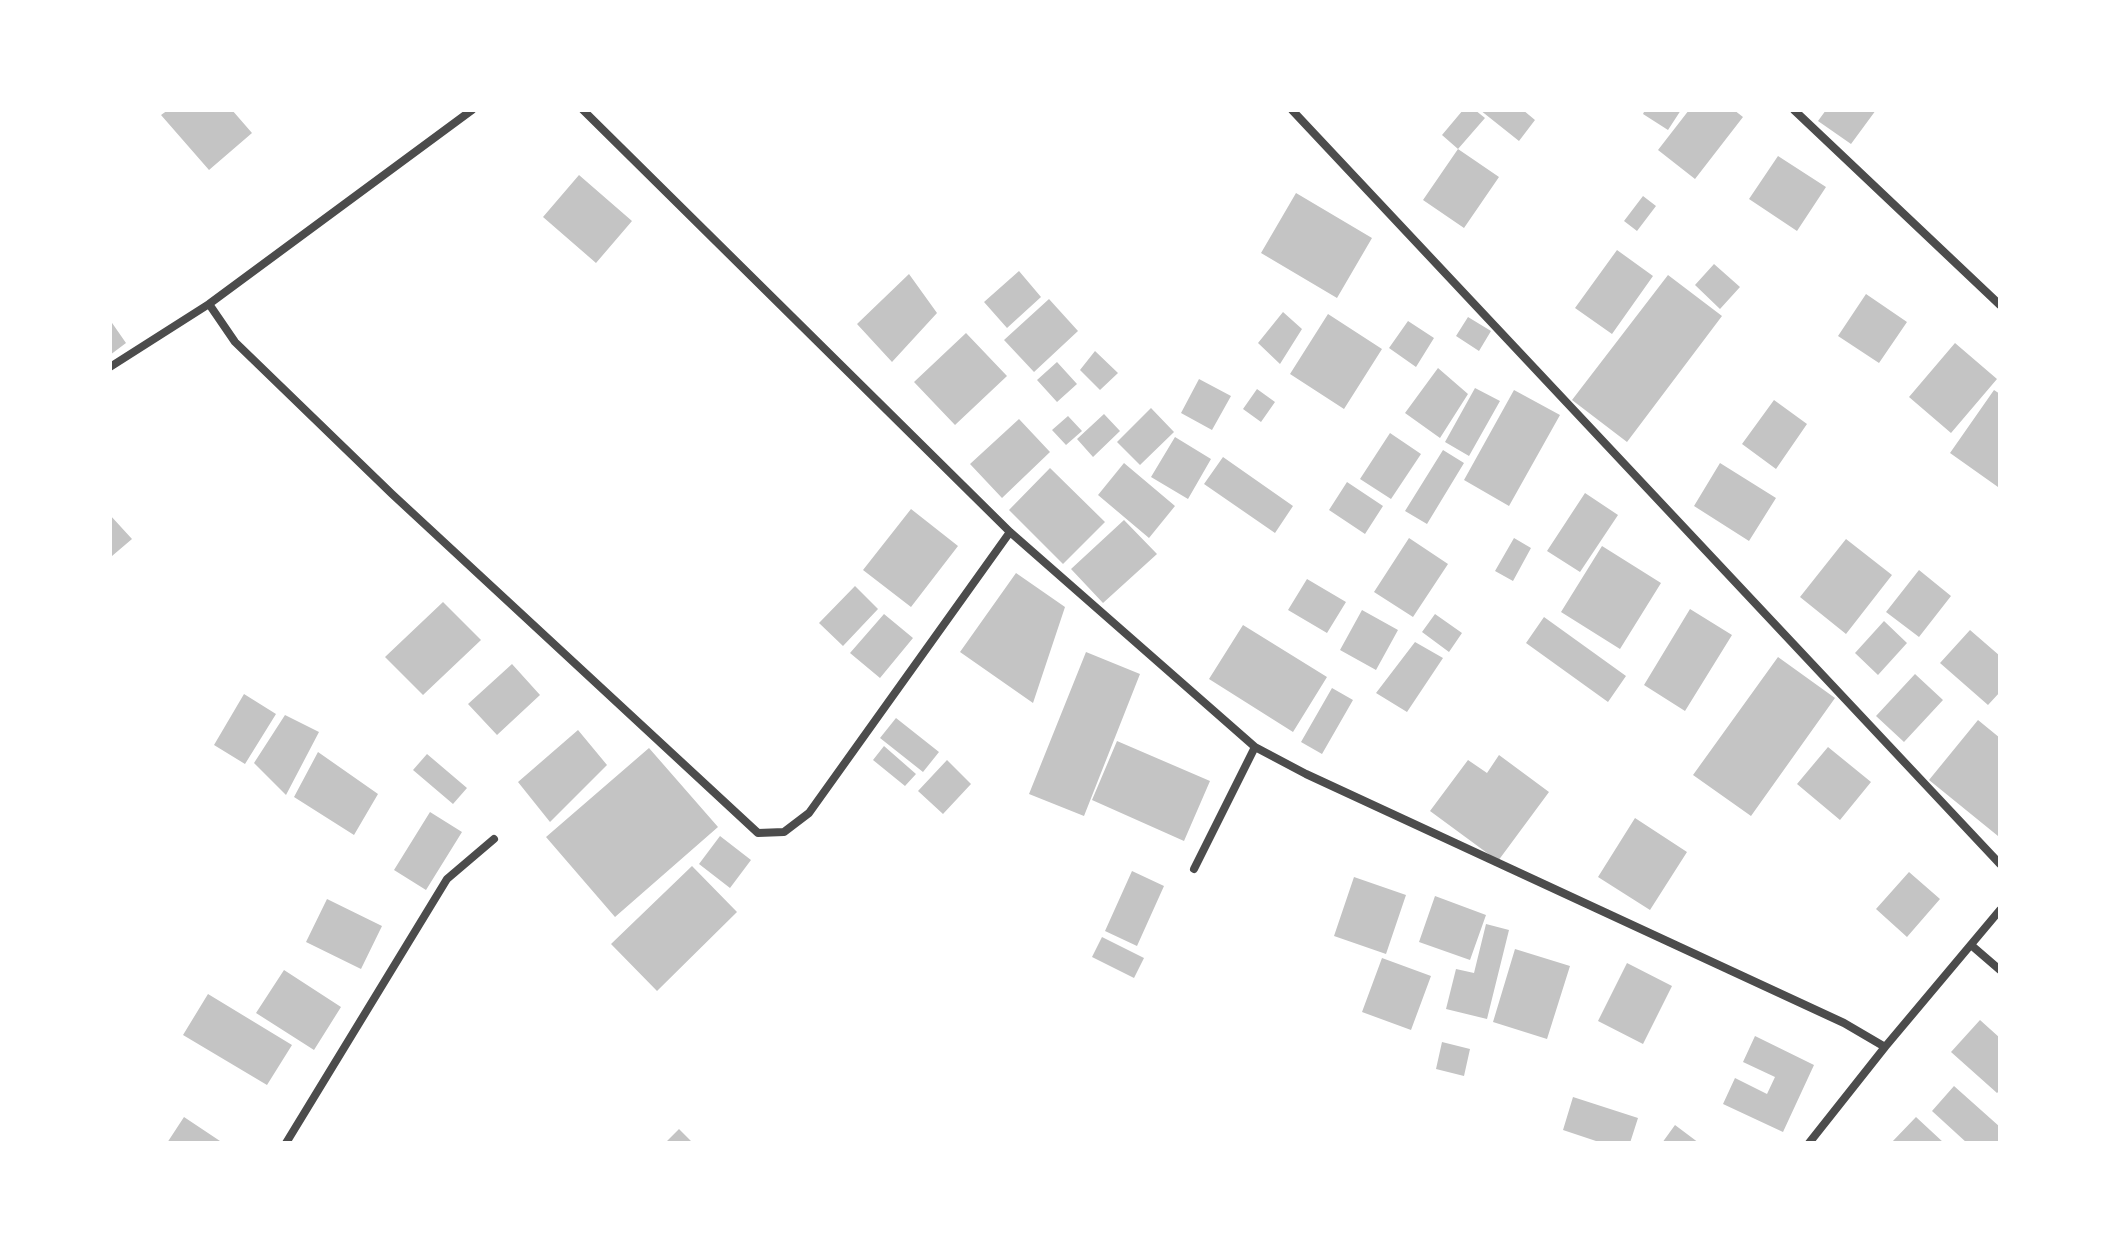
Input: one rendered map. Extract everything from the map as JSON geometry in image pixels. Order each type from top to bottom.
[{"type":"street","points":[[110,367],[209,304],[472,110]]},
{"type":"street","points":[[583,110],[1010,532],[1255,747],[1306,774],[1844,1023],[1885,1047]]},
{"type":"street","points":[[1292,110],[2000,864]]},
{"type":"street","points":[[1794,110],[2000,305]]},
{"type":"street","points":[[209,304],[235,342],[392,494],[758,833],[784,832],[809,813],[1010,532]]},
{"type":"street","points":[[1194,869],[1255,747]]},
{"type":"street","points":[[286,1143],[447,879],[494,839]]},
{"type":"street","points":[[1809,1143],[2000,910]]},
{"type":"street","points":[[1971,945],[2000,970]]},
{"type":"building","points":[[168,110],[232,110],[252,133],[209,170],[161,115]]},
{"type":"building","points":[[1463,110],[1475,110],[1485,118],[1458,149],[1442,135]]},
{"type":"building","points":[[1480,110],[1523,110],[1535,120],[1519,141]]},
{"type":"building","points":[[1645,110],[1681,110],[1668,130],[1643,114]]},
{"type":"building","points":[[1689,110],[1734,110],[1743,117],[1695,179],[1658,150]]},
{"type":"building","points":[[1826,110],[1876,110],[1851,144],[1818,121]]},
{"type":"building","points":[[1458,149],[1499,177],[1464,228],[1423,200]]},
{"type":"building","points":[[1778,156],[1826,187],[1797,231],[1749,199]]},
{"type":"building","points":[[579,175],[632,221],[596,263],[543,217]]},
{"type":"building","points":[[1296,193],[1372,238],[1337,298],[1261,253]]},
{"type":"building","points":[[1643,196],[1656,206],[1637,231],[1624,221]]},
{"type":"building","points":[[1617,250],[1653,276],[1612,334],[1575,308]]},
{"type":"building","points":[[1714,264],[1740,287],[1720,309],[1695,285]]},
{"type":"building","points":[[1019,271],[1041,297],[1007,328],[984,302]]},
{"type":"building","points":[[909,274],[937,313],[892,362],[857,324]]},
{"type":"building","points":[[1668,275],[1722,316],[1627,442],[1572,400]]},
{"type":"building","points":[[1866,294],[1907,322],[1879,363],[1838,336]]},
{"type":"building","points":[[1049,299],[1078,331],[1034,372],[1004,340]]},
{"type":"building","points":[[1283,312],[1302,329],[1280,364],[1258,343]]},
{"type":"building","points":[[1328,314],[1382,349],[1344,409],[1290,374]]},
{"type":"building","points":[[1468,317],[1491,331],[1479,351],[1456,336]]},
{"type":"building","points":[[110,320],[126,343],[110,355]]},
{"type":"building","points":[[1408,321],[1434,338],[1416,367],[1389,348]]},
{"type":"building","points":[[966,333],[1007,376],[955,425],[914,382]]},
{"type":"building","points":[[1955,343],[1997,379],[1951,433],[1909,397]]},
{"type":"building","points":[[1095,351],[1118,373],[1100,390],[1080,370]]},
{"type":"building","points":[[1057,362],[1077,384],[1057,402],[1037,380]]},
{"type":"building","points":[[1438,368],[1468,394],[1440,438],[1405,413]]},
{"type":"building","points":[[1199,379],[1231,396],[1212,430],[1181,413]]},
{"type":"building","points":[[1475,388],[1500,401],[1469,456],[1445,442]]},
{"type":"building","points":[[1257,389],[1275,402],[1261,422],[1243,409]]},
{"type":"building","points":[[1514,390],[1560,415],[1509,506],[1464,480]]},
{"type":"building","points":[[1994,390],[2000,394],[1998,487],[1950,453]]},
{"type":"building","points":[[1774,400],[1807,424],[1776,469],[1742,444]]},
{"type":"building","points":[[1151,408],[1174,432],[1140,465],[1117,442]]},
{"type":"building","points":[[1104,414],[1120,431],[1093,457],[1077,439]]},
{"type":"building","points":[[1068,416],[1082,431],[1066,445],[1052,430]]},
{"type":"building","points":[[1019,419],[1050,452],[1002,498],[970,464]]},
{"type":"building","points":[[1390,433],[1421,454],[1391,499],[1360,479]]},
{"type":"building","points":[[1175,437],[1211,459],[1188,499],[1151,477]]},
{"type":"building","points":[[1443,450],[1464,463],[1427,524],[1405,511]]},
{"type":"building","points":[[1223,457],[1293,506],[1275,533],[1204,484]]},
{"type":"building","points":[[1124,463],[1175,506],[1149,538],[1098,495]]},
{"type":"building","points":[[1720,463],[1776,498],[1749,541],[1694,506]]},
{"type":"building","points":[[1050,468],[1105,522],[1063,564],[1009,510]]},
{"type":"building","points":[[1347,482],[1383,506],[1365,534],[1329,510]]},
{"type":"building","points":[[1585,493],[1618,515],[1580,572],[1547,551]]},
{"type":"building","points":[[911,509],[958,546],[911,607],[863,570]]},
{"type":"building","points":[[110,515],[132,539],[112,556],[110,554]]},
{"type":"building","points":[[1124,520],[1157,554],[1103,603],[1071,569]]},
{"type":"building","points":[[1409,538],[1448,564],[1413,617],[1374,592]]},
{"type":"building","points":[[1514,538],[1531,548],[1513,581],[1495,571]]},
{"type":"building","points":[[1846,539],[1892,575],[1846,634],[1800,597]]},
{"type":"building","points":[[1602,546],[1661,583],[1620,649],[1561,612]]},
{"type":"building","points":[[1919,570],[1951,596],[1919,637],[1886,612]]},
{"type":"building","points":[[1016,573],[1065,607],[1033,703],[960,652]]},
{"type":"building","points":[[1307,579],[1346,602],[1327,633],[1288,610]]},
{"type":"building","points":[[855,586],[878,609],[843,646],[819,623]]},
{"type":"building","points":[[443,602],[481,640],[423,695],[385,657]]},
{"type":"building","points":[[1690,609],[1732,635],[1685,711],[1644,685]]},
{"type":"building","points":[[1362,610],[1398,630],[1376,670],[1340,650]]},
{"type":"building","points":[[884,614],[913,638],[880,678],[850,653]]},
{"type":"building","points":[[1435,614],[1462,633],[1449,652],[1422,632]]},
{"type":"building","points":[[1544,617],[1626,676],[1608,702],[1526,643]]},
{"type":"building","points":[[1884,621],[1907,643],[1878,675],[1855,653]]},
{"type":"building","points":[[1243,625],[1327,677],[1293,732],[1209,679]]},
{"type":"building","points":[[1970,630],[2000,656],[2000,692],[1988,705],[1940,663]]},
{"type":"building","points":[[1415,642],[1443,658],[1407,712],[1376,693]]},
{"type":"building","points":[[1086,652],[1140,674],[1084,816],[1029,794]]},
{"type":"building","points":[[1778,657],[1835,698],[1751,816],[1693,775]]},
{"type":"building","points":[[512,664],[540,695],[497,735],[468,704]]},
{"type":"building","points":[[1915,674],[1943,700],[1904,742],[1876,716]]},
{"type":"building","points":[[1332,688],[1353,700],[1322,754],[1301,742]]},
{"type":"building","points":[[244,694],[276,714],[245,764],[214,745]]},
{"type":"building","points":[[285,715],[319,732],[286,795],[254,763]]},
{"type":"building","points":[[896,718],[939,752],[923,772],[880,738]]},
{"type":"building","points":[[1978,720],[2000,738],[1998,836],[1929,780]]},
{"type":"building","points":[[578,730],[607,765],[550,822],[518,782]]},
{"type":"building","points":[[1117,741],[1210,781],[1184,841],[1092,800]]},
{"type":"building","points":[[884,746],[916,774],[905,786],[873,760]]},
{"type":"building","points":[[1828,747],[1871,782],[1840,820],[1797,784]]},
{"type":"building","points":[[649,748],[718,827],[615,917],[546,837]]},
{"type":"building","points":[[318,752],[378,794],[354,835],[294,797]]},
{"type":"building","points":[[427,754],[467,788],[453,804],[413,770]]},
{"type":"building","points":[[1499,755],[1549,792],[1498,861],[1430,811],[1468,760],[1487,773]]},
{"type":"building","points":[[947,760],[971,784],[943,814],[918,791]]},
{"type":"building","points":[[430,812],[462,832],[426,890],[394,870]]},
{"type":"building","points":[[1635,818],[1687,852],[1650,910],[1598,877]]},
{"type":"building","points":[[720,836],[751,860],[730,888],[699,864]]},
{"type":"building","points":[[692,866],[737,912],[657,991],[611,944]]},
{"type":"building","points":[[1132,871],[1164,886],[1137,946],[1105,931]]},
{"type":"building","points":[[1909,872],[1940,899],[1907,937],[1876,909]]},
{"type":"building","points":[[1354,877],[1406,895],[1386,954],[1334,936]]},
{"type":"building","points":[[1435,896],[1486,915],[1470,960],[1419,942]]},
{"type":"building","points":[[327,899],[382,926],[361,969],[306,942]]},
{"type":"building","points":[[1486,924],[1509,930],[1487,1019],[1446,1009],[1456,969],[1474,973]]},
{"type":"building","points":[[1102,937],[1144,958],[1134,978],[1092,957]]},
{"type":"building","points":[[1515,949],[1570,966],[1547,1039],[1493,1022]]},
{"type":"building","points":[[1382,958],[1431,976],[1411,1030],[1362,1012]]},
{"type":"building","points":[[1627,963],[1672,986],[1643,1044],[1598,1021]]},
{"type":"building","points":[[284,970],[341,1007],[314,1050],[256,1013]]},
{"type":"building","points":[[208,994],[292,1045],[267,1085],[183,1035]]},
{"type":"building","points":[[1980,1020],[2000,1038],[2000,1090],[1997,1093],[1951,1052]]},
{"type":"building","points":[[1755,1036],[1814,1065],[1783,1132],[1723,1104],[1735,1078],[1767,1094],[1775,1077],[1743,1062]]},
{"type":"building","points":[[1442,1042],[1470,1049],[1464,1076],[1436,1069]]},
{"type":"building","points":[[1954,1086],[2000,1127],[2000,1143],[1967,1143],[1932,1111]]},
{"type":"building","points":[[1573,1097],[1638,1118],[1630,1143],[1602,1143],[1563,1130]]},
{"type":"building","points":[[184,1117],[223,1143],[167,1143]]},
{"type":"building","points":[[1916,1117],[1944,1143],[1891,1143]]},
{"type":"building","points":[[1675,1125],[1699,1143],[1662,1143]]},
{"type":"building","points":[[679,1129],[693,1143],[665,1143]]}]
